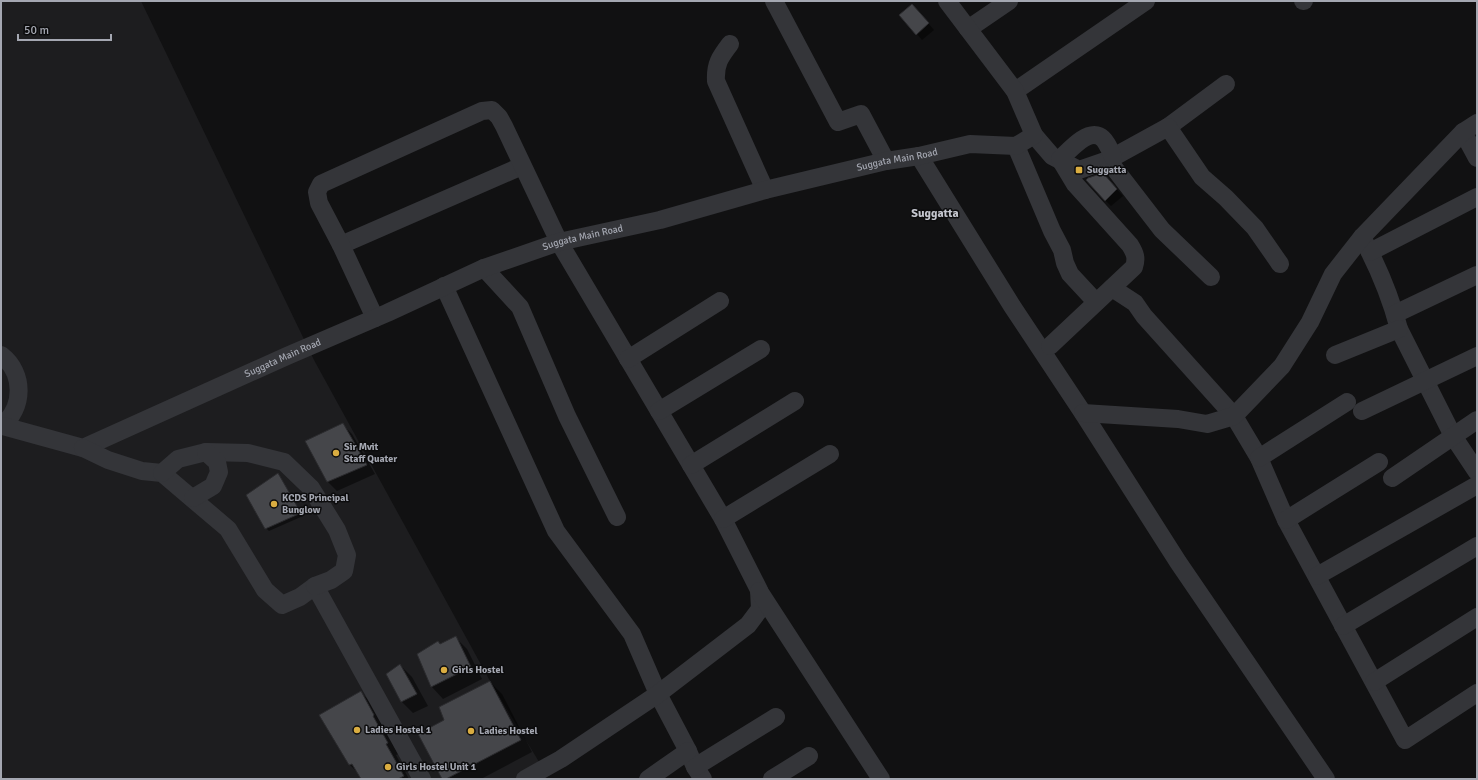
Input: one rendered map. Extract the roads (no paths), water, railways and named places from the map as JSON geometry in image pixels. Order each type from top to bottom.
[{"type":"street","points":[[774,1],[838,122],[862,114],[886,162]]},
{"type":"street","points":[[947,1],[1015,91],[1034,135],[1052,156],[1080,170],[1111,158],[1168,127],[1226,84]]},
{"type":"street","points":[[968,29],[1009,1]]},
{"type":"street","points":[[1015,91],[1146,1]]},
{"type":"street","points":[[730,44],[719,59],[716,72],[716,81],[765,190]]},
{"type":"street","points":[[375,318],[342,245],[319,203],[317,192],[321,184],[475,114],[482,111],[492,110],[499,118],[559,242],[723,519],[759,590],[881,779]]},
{"type":"street","points":[[1168,127],[1202,177],[1226,198],[1255,228],[1280,264]]},
{"type":"street","points":[[1470,127],[1477,158]]},
{"type":"street","points":[[1083,413],[1178,419],[1207,424],[1234,416],[1282,366],[1310,322],[1333,274],[1366,244],[1470,127]]},
{"type":"street","points":[[1034,135],[1016,146],[1052,231],[1062,250],[1065,263],[1070,274],[1096,302]]},
{"type":"street","points":[[1060,159],[1081,139],[1088,136],[1099,136],[1103,140],[1111,158],[1162,230],[1211,277]]},
{"type":"street","name":"Suggata Main Road","points":[[83,448],[484,268],[559,242],[660,220],[765,190],[970,144],[1016,146]]},
{"type":"street","points":[[919,156],[1012,306],[1083,413],[1178,562],[1326,779]]},
{"type":"street","points":[[1050,346],[1134,267],[1136,260],[1136,255],[1130,245],[1075,184],[1060,159]]},
{"type":"street","points":[[342,245],[522,166]]},
{"type":"street","points":[[1366,244],[1477,197]]},
{"type":"street","points":[[1366,244],[1397,321],[1425,381],[1453,436],[1477,472]]},
{"type":"street","points":[[484,268],[520,307],[567,416],[617,516]]},
{"type":"street","points":[[1335,355],[1477,274]]},
{"type":"street","points":[[444,286],[556,531],[632,634],[658,694],[695,766]]},
{"type":"street","points":[[1112,288],[1135,304],[1144,316],[1234,416],[1259,458],[1286,520],[1405,740],[1477,693]]},
{"type":"street","points":[[628,359],[720,301]]},
{"type":"street","points":[[659,411],[761,350]]},
{"type":"street","points":[[1,356],[6,359],[15,371],[19,386],[18,400],[15,408],[2,426],[83,448],[108,460],[142,471],[162,473],[228,529],[265,590],[282,604],[300,597],[315,586],[331,580],[344,571],[347,555],[337,530],[311,488],[284,462],[248,453],[206,452],[178,460],[162,473]]},
{"type":"street","points":[[1259,458],[1355,407],[1425,381],[1477,356]]},
{"type":"street","points":[[691,465],[795,401]]},
{"type":"street","points":[[1392,478],[1477,420]]},
{"type":"street","points":[[193,498],[213,486],[219,472],[216,462],[206,452]]},
{"type":"street","points":[[723,519],[830,454]]},
{"type":"street","points":[[1286,520],[1378,462]]},
{"type":"street","points":[[1317,576],[1477,485]]},
{"type":"street","points":[[1343,626],[1477,546]]},
{"type":"street","points":[[315,586],[422,779]]},
{"type":"street","points":[[525,779],[561,759],[658,694],[748,625],[760,609],[759,590]]},
{"type":"street","points":[[1374,682],[1477,616]]},
{"type":"street","points":[[648,779],[695,766],[776,716]]},
{"type":"street","points":[[772,779],[809,756]]},
{"type":"place","name":"Suggatta","points":[[1079,170]]},
{"type":"place","name":"Sir Mvit Staff Quater","points":[[336,453]]},
{"type":"place","name":"KCDS Principal Bunglow","points":[[274,504]]},
{"type":"place","name":"Girls Hostel","points":[[444,670]]},
{"type":"place","name":"Ladies Hostel 1","points":[[357,730]]},
{"type":"place","name":"Ladies Hostel","points":[[471,731]]},
{"type":"place","name":"Girls Hostel Unit 1","points":[[388,767]]},
{"type":"district","name":"Suggatta","points":[[935,213]]}]
